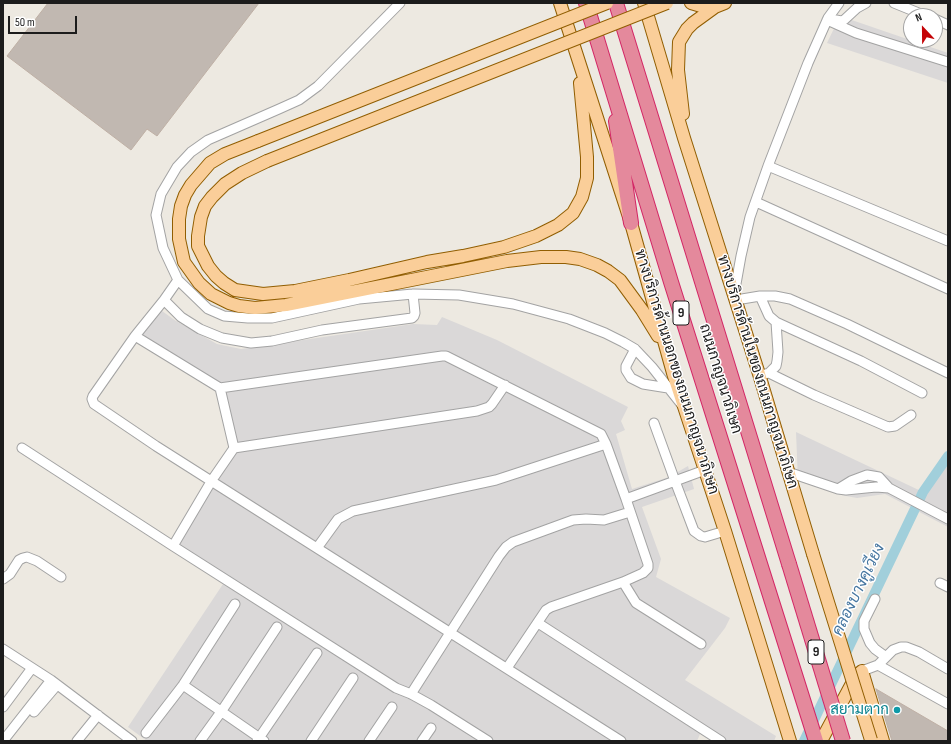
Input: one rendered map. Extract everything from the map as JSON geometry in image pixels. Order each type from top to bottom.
[{"type":"highway","name":"ถนนกาญจนาภิเษก","points":[[586,3],[816,741]]},
{"type":"highway","name":"ถนนกาญจนาภิเษก","points":[[616,3],[843,741]]},
{"type":"highway","points":[[614,96],[618,141],[631,223]]},
{"type":"main road","name":"ทางบริการด้านนอกของถนนกาญจนาภิเษก","points":[[560,3],[631,223],[685,410],[764,653],[790,741]]},
{"type":"main road","points":[[606,3],[225,154],[210,163],[185,194],[178,239],[180,251],[191,274],[198,283],[211,294],[239,306],[255,308],[286,305],[507,261],[541,257],[566,257],[597,265],[620,280],[642,310],[667,351]]},
{"type":"main road","name":"ทางบริการด้านในของถนนกาญจนาภิเษก","points":[[644,3],[684,138],[735,298],[764,374],[788,472],[813,554],[875,741]]},
{"type":"main road","points":[[576,52],[583,108],[587,178],[582,197],[572,213],[558,225],[536,236],[504,247],[295,291],[263,294],[235,290],[224,283],[208,266],[198,246],[199,226],[205,206],[212,196],[225,184],[242,173],[267,161],[667,3]]},
{"type":"main road","points":[[692,3],[701,6],[720,5]]},
{"type":"main road","points":[[684,138],[678,70],[679,42],[687,29],[720,5]]},
{"type":"main road","points":[[821,741],[856,676],[862,671],[875,741]]},
{"type":"street","points":[[400,3],[318,86],[299,100],[208,140],[191,152],[177,167],[161,194],[156,215],[163,248],[178,280],[208,308],[224,316],[248,318],[272,318],[359,299],[413,294],[459,295],[513,304],[569,319],[605,333],[635,349],[652,367],[685,410]]},
{"type":"street","points":[[838,3],[828,19],[799,84],[750,217],[741,256],[735,298],[775,296],[790,299],[847,324],[948,373]]},
{"type":"street","points":[[828,19],[844,20],[857,8],[866,3]]},
{"type":"street","points":[[894,3],[906,8]]},
{"type":"street","points":[[828,19],[856,33],[948,62]]},
{"type":"street","points":[[768,166],[948,241]]},
{"type":"street","points":[[756,202],[948,289]]},
{"type":"street","points":[[178,280],[135,336],[93,396],[93,402],[99,408],[156,446],[212,480],[621,741]]},
{"type":"street","points":[[164,300],[181,317],[200,329],[222,338],[251,343],[272,341],[330,329],[412,318],[415,313],[413,294]]},
{"type":"street","points":[[760,296],[769,316],[776,322],[861,361],[922,393]]},
{"type":"street","points":[[764,374],[776,366],[778,352],[776,322]]},
{"type":"street","points":[[135,336],[220,388],[442,356],[452,359],[601,434],[626,499],[648,564],[648,568],[643,573],[623,582],[546,610],[538,624],[506,668]]},
{"type":"street","points":[[635,349],[626,366],[626,370],[630,378],[643,384],[668,388]]},
{"type":"street","points":[[764,374],[888,427],[895,426],[912,414]]},
{"type":"street","points":[[172,546],[212,480],[234,448],[477,411],[489,407],[504,385]]},
{"type":"street","points":[[220,388],[234,448]]},
{"type":"street","points":[[654,423],[694,531],[704,537],[725,531]]},
{"type":"street","points":[[317,548],[338,519],[352,511],[496,480],[606,444]]},
{"type":"street","points":[[22,448],[172,546],[396,688],[411,694],[488,741]]},
{"type":"street","points":[[626,499],[705,470]]},
{"type":"street","points":[[788,472],[838,489],[851,481],[867,475],[879,478],[889,488],[948,519]]},
{"type":"street","points":[[411,694],[506,547],[513,542],[573,520],[604,520],[630,512]]},
{"type":"street","points":[[3,579],[10,574],[19,560],[27,557],[32,558],[61,577]]},
{"type":"street","points":[[623,582],[636,603],[701,644]]},
{"type":"street","points":[[875,599],[864,621],[864,629],[872,646],[886,657]]},
{"type":"street","points":[[146,732],[183,686],[235,604]]},
{"type":"street","points":[[538,624],[722,741]]},
{"type":"street","points":[[200,741],[277,627]]},
{"type":"street","points":[[862,671],[878,665],[897,647],[906,647],[919,652],[948,669]]},
{"type":"street","points":[[3,649],[54,682],[98,715],[127,740]]},
{"type":"street","points":[[183,686],[260,740],[316,653]]},
{"type":"street","points":[[878,665],[948,704]]},
{"type":"street","points":[[3,707],[32,668]]},
{"type":"street","points":[[311,741],[353,678]]},
{"type":"street","points":[[3,741],[54,682]]},
{"type":"street","points":[[10,741],[54,682]]},
{"type":"street","points":[[369,741],[392,707]]},
{"type":"street","points":[[77,741],[98,715]]},
{"type":"street","points":[[422,741],[431,728]]},
{"type":"shaded area","points":[[840,16],[903,38],[903,48],[933,48],[948,53],[948,83],[827,43]]},
{"type":"shaded area","points":[[155,306],[176,321],[217,344],[241,349],[413,324],[437,325],[442,317],[497,340],[628,407],[621,421],[625,430],[616,434],[632,489],[669,477],[688,466],[694,489],[642,507],[661,559],[656,577],[730,618],[725,628],[685,680],[776,736],[774,741],[711,741],[700,734],[697,741],[147,741],[128,727],[223,584],[264,609],[168,548],[231,445],[217,392],[131,336]]},
{"type":"shaded area","points":[[796,432],[923,492],[948,457],[948,527],[885,494],[857,498],[841,495],[798,481]]},
{"type":"building","points":[[48,3],[259,3],[157,136],[147,129],[131,150],[7,56]]},
{"type":"building","name":"สยามตาก","points":[[876,689],[948,731],[948,741],[892,741]]},
{"type":"waterway","name":"คลองบางคูเวียง","points":[[804,741],[923,492],[948,456]]},
{"type":"place","name":"สยามตาก","points":[[897,710]]}]
